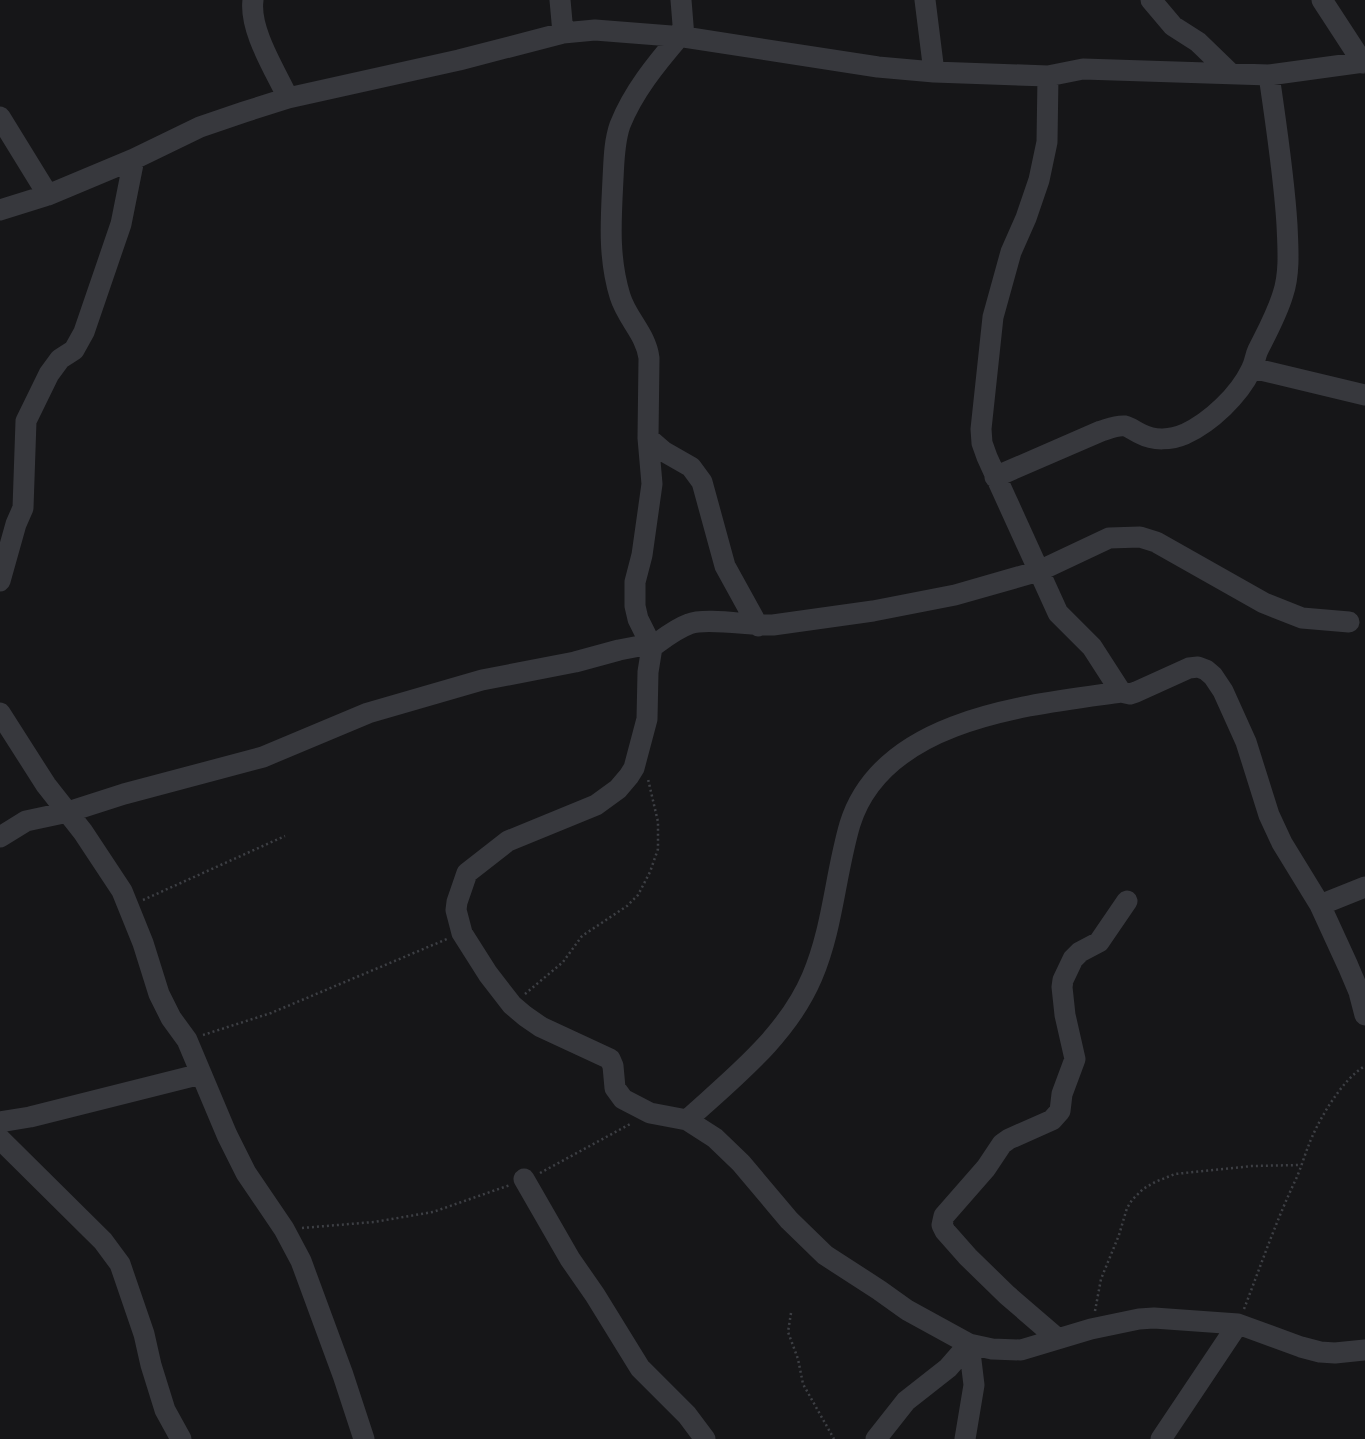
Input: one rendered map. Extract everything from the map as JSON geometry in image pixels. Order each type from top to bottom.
[{"type":"street","points":[[253,0],[252,10],[256,33],[288,98]]},
{"type":"street","points":[[560,0],[563,32]]},
{"type":"street","points":[[680,0],[682,37],[640,86],[620,126],[615,148],[610,228],[611,260],[624,306],[648,346],[649,358],[648,438],[652,484],[642,555],[634,582],[635,606],[638,619],[652,647],[648,672],[647,719],[634,768],[618,789],[596,805],[508,841],[467,873],[458,893],[456,910],[462,933],[488,974],[512,1005],[541,1027],[610,1059],[613,1066],[615,1088],[619,1095],[631,1105],[650,1112],[687,1120],[716,1138],[732,1154],[789,1220],[825,1255],[879,1290],[906,1310],[969,1344],[992,1349],[1021,1350],[1091,1329],[1139,1319],[1238,1324],[1301,1347],[1320,1352],[1339,1353],[1365,1350]]},
{"type":"street","points":[[925,0],[934,72]]},
{"type":"street","points":[[1151,0],[1173,26],[1198,42],[1229,72]]},
{"type":"street","points":[[0,210],[48,195],[134,159],[200,127],[288,98],[459,60],[563,32],[595,30],[682,37],[878,67],[934,72],[1048,76],[1082,69],[1229,72],[1269,75],[1364,62],[1322,0]]},
{"type":"street","points":[[995,477],[1101,431],[1115,427],[1124,426],[1143,435],[1159,439],[1168,439],[1185,434],[1216,413],[1239,391],[1252,368],[1257,351],[1267,333],[1283,294],[1286,276],[1288,246],[1285,199],[1269,75]]},
{"type":"street","points":[[1048,76],[1047,142],[1039,180],[1026,218],[1011,252],[993,316],[981,429],[982,443],[995,477],[1058,613],[1092,647],[1122,692]]},
{"type":"street","points":[[0,116],[48,195]]},
{"type":"street","points":[[0,581],[16,524],[23,508],[26,420],[49,374],[60,359],[74,350],[84,332],[121,224],[134,159]]},
{"type":"street","points":[[1252,368],[1365,395]]},
{"type":"street","points":[[648,438],[663,451],[691,467],[702,482],[725,566],[758,626]]},
{"type":"street","points":[[0,837],[26,821],[68,812],[124,794],[263,757],[368,713],[474,682],[575,662],[619,650],[645,645],[652,647],[690,623],[720,622],[758,626],[893,607],[955,595],[1039,571],[1109,538],[1140,537],[1156,542],[1264,603],[1302,618],[1349,622]]},
{"type":"street","points":[[687,1120],[770,1042],[792,1014],[812,978],[826,941],[835,896],[840,860],[860,799],[875,778],[891,763],[925,738],[963,724],[1013,709],[1122,692],[1130,694],[1189,668],[1198,667],[1206,670],[1213,676],[1223,691],[1246,742],[1269,815],[1282,843],[1320,905],[1351,973],[1365,1015]]},
{"type":"street","points":[[0,713],[46,785],[68,812],[111,875],[129,906],[143,943],[159,994],[171,1018],[187,1040],[227,1135],[246,1173],[284,1229],[301,1260],[343,1375],[364,1439]]},
{"type":"street","points":[[1320,905],[1365,887]]},
{"type":"street","points":[[1058,1339],[1007,1295],[968,1257],[945,1231],[942,1225],[944,1216],[986,1168],[1002,1144],[1009,1139],[1058,1116],[1062,1094],[1075,1059],[1065,1015],[1062,987],[1063,980],[1073,959],[1080,952],[1099,942],[1128,901]]},
{"type":"street","points":[[0,1122],[30,1117],[201,1074]]},
{"type":"street","points":[[0,1140],[103,1241],[120,1264],[144,1334],[151,1365],[165,1410],[181,1439]]},
{"type":"street","points":[[524,1179],[570,1259],[595,1295],[640,1368],[687,1415],[705,1439]]},
{"type":"street","points":[[1160,1439],[1238,1324]]},
{"type":"street","points":[[876,1439],[906,1401],[948,1368],[969,1344]]},
{"type":"street","points":[[965,1439],[974,1385],[969,1344]]},
{"type":"path","points":[[512,1005],[563,962],[582,936],[627,906],[638,895],[650,872],[658,849],[658,822],[647,772]]},
{"type":"path","points":[[129,906],[285,836]]},
{"type":"path","points":[[187,1040],[271,1013],[462,933]]},
{"type":"path","points":[[1238,1324],[1286,1197],[1315,1132],[1344,1083],[1353,1074],[1365,1066]]},
{"type":"path","points":[[284,1229],[374,1222],[432,1212],[545,1172],[650,1112]]},
{"type":"path","points":[[1091,1329],[1101,1279],[1119,1235],[1127,1208],[1132,1200],[1143,1190],[1155,1182],[1175,1174],[1252,1166],[1301,1165]]},
{"type":"path","points":[[791,1313],[788,1332],[798,1359],[803,1384],[834,1439]]}]
